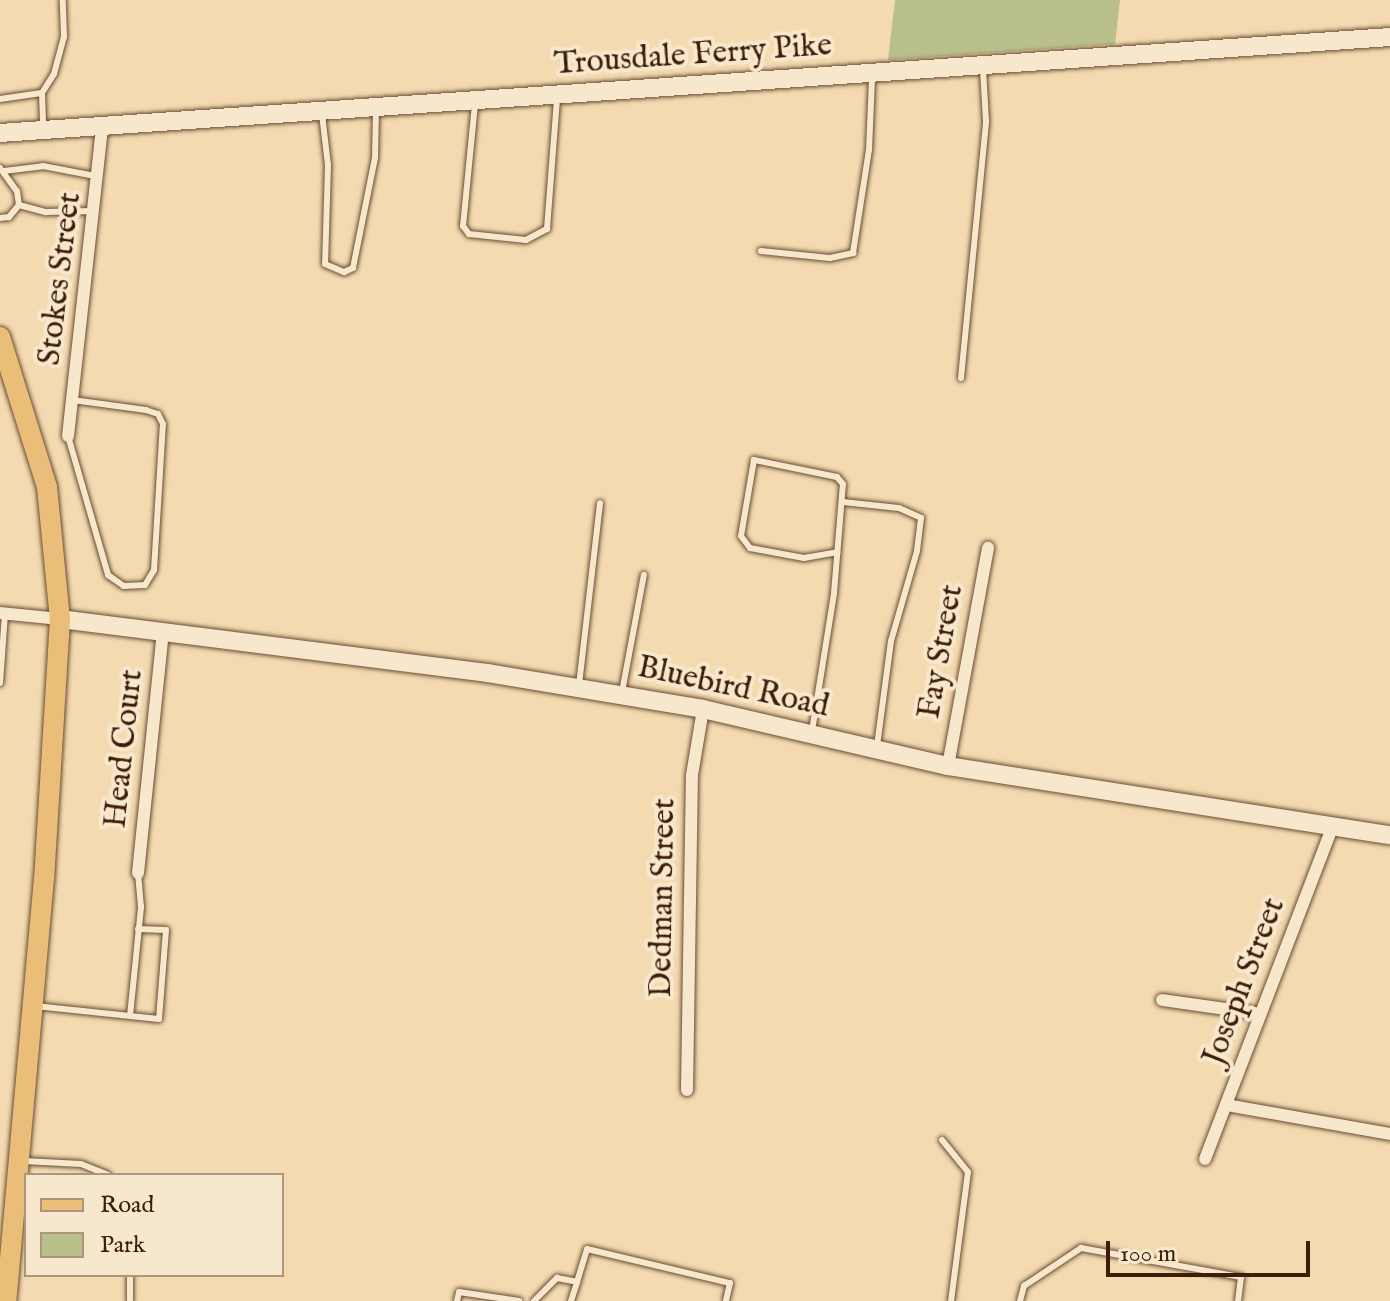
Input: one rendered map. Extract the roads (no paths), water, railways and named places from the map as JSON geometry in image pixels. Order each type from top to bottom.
[{"type":"main road","name":"Trousdale Ferry Pike","points":[[0,133],[102,129],[376,107],[1390,37]]},
{"type":"main road","points":[[0,337],[47,487],[60,619],[32,1005],[6,1301]]},
{"type":"main road","name":"Bluebird Road","points":[[60,619],[163,630],[578,688],[703,709],[948,766],[1390,835]]},
{"type":"street","name":"Stokes Street","points":[[68,436],[96,211],[102,129]]},
{"type":"street","name":"Fay Street","points":[[948,766],[988,548]]},
{"type":"street","points":[[3,614],[60,619]]},
{"type":"street","name":"Head Court","points":[[138,873],[163,630]]},
{"type":"street","name":"Dedman Street","points":[[687,1090],[692,775],[703,709]]},
{"type":"street","name":"Joseph Street","points":[[1205,1159],[1333,825]]},
{"type":"street","points":[[1162,1000],[1260,1014]]},
{"type":"street","points":[[1226,1105],[1390,1134]]},
{"type":"lane","points":[[44,131],[42,93],[64,37],[63,0]]},
{"type":"lane","points":[[961,378],[986,121],[983,66]]},
{"type":"lane","points":[[761,251],[830,258],[853,253],[869,150],[872,73]]},
{"type":"lane","points":[[0,99],[42,93]]},
{"type":"lane","points":[[476,101],[463,226],[469,234],[526,240],[547,229],[557,95]]},
{"type":"lane","points":[[321,111],[328,165],[325,264],[344,272],[353,268],[375,158],[376,107]]},
{"type":"lane","points":[[19,205],[2,169],[43,166],[99,177]]},
{"type":"lane","points":[[19,205],[46,212],[96,211]]},
{"type":"lane","points":[[0,218],[9,217],[19,205]]},
{"type":"lane","points":[[68,436],[108,575],[124,586],[145,585],[154,570],[163,424],[158,414],[146,410],[73,400]]},
{"type":"lane","points":[[811,734],[837,552],[843,484],[837,477],[754,460],[741,536],[750,548],[804,558],[837,552]]},
{"type":"lane","points":[[843,502],[899,508],[921,518],[917,551],[891,641],[876,749]]},
{"type":"lane","points":[[578,688],[600,503]]},
{"type":"lane","points":[[621,695],[644,575]]},
{"type":"lane","points":[[0,683],[3,614]]},
{"type":"lane","points":[[130,1016],[138,929],[138,873]]},
{"type":"lane","points":[[32,1005],[159,1019],[166,930],[138,929]]},
{"type":"lane","points":[[942,1140],[968,1172],[951,1301]]},
{"type":"lane","points":[[16,1161],[81,1164],[103,1173]]},
{"type":"lane","points":[[1020,1301],[1024,1286],[1081,1248],[1241,1277],[1238,1301]]},
{"type":"lane","points":[[571,1301],[587,1249],[730,1283],[726,1301]]},
{"type":"lane","points":[[130,1277],[130,1301]]},
{"type":"lane","points":[[534,1301],[557,1278],[577,1282]]},
{"type":"lane","points":[[457,1301],[459,1292],[519,1301]]}]
